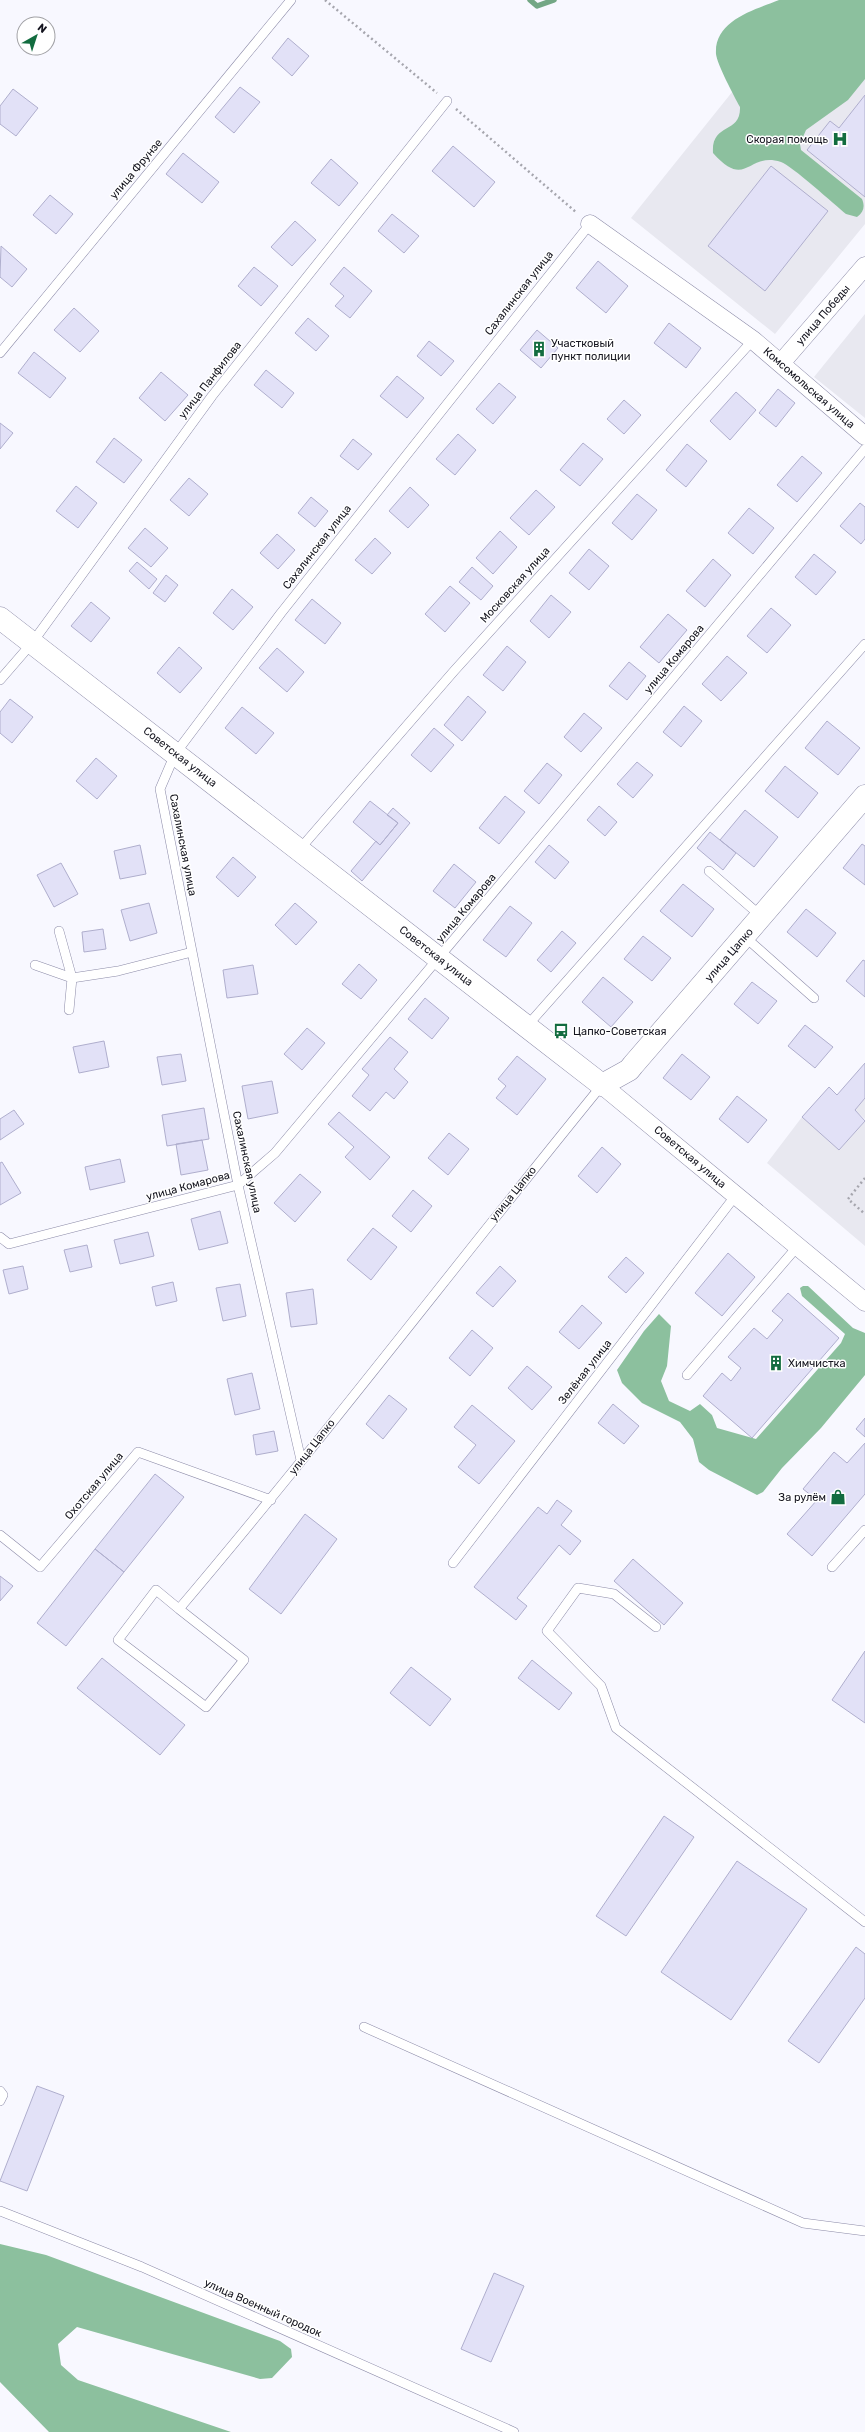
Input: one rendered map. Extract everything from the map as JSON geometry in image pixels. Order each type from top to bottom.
[{"type":"street","name":"Комсомольская улица","points":[[590,224],[753,340],[865,436]]},
{"type":"street","name":"улица Победы","points":[[781,363],[865,266]]},
{"type":"street","name":"Советская улица","points":[[0,618],[602,1085],[865,1302]]},
{"type":"street","name":"улица Цапко","points":[[602,1085],[629,1070],[865,796]]},
{"type":"lane","name":"улица Фрунзе","points":[[0,353],[291,0]]},
{"type":"lane","name":"улица Панфилова","points":[[0,680],[32,643],[212,396],[447,101]]},
{"type":"lane","name":"Сахалинская улица","points":[[301,1460],[238,1185],[160,788],[175,754],[281,613],[590,224]]},
{"type":"lane","name":"Московская улица","points":[[299,850],[454,671],[753,340]]},
{"type":"lane","name":"улица Комарова","points":[[0,1237],[10,1244],[238,1185],[275,1153],[440,959],[865,449]]},
{"type":"lane","points":[[527,1026],[865,644]]},
{"type":"lane","points":[[709,871],[762,917]]},
{"type":"lane","points":[[59,931],[72,978],[69,1010]]},
{"type":"lane","points":[[745,937],[814,998]]},
{"type":"lane","points":[[35,965],[72,978],[118,971],[192,952]]},
{"type":"lane","name":"улица Цапко","points":[[179,1608],[271,1500],[301,1460],[602,1085]]},
{"type":"lane","name":"Зелёная улица","points":[[453,1563],[736,1195]]},
{"type":"lane","points":[[686,1375],[798,1246]]},
{"type":"lane","name":"Охотская улица","points":[[0,1534],[40,1567],[138,1452],[271,1500]]},
{"type":"lane","points":[[832,1567],[865,1530]]},
{"type":"lane","points":[[656,1627],[614,1594],[578,1588],[547,1631],[601,1686],[616,1728],[865,1922]]},
{"type":"lane","points":[[156,1590],[179,1608],[244,1660],[206,1707],[118,1640],[156,1590]]},
{"type":"lane","points":[[364,2027],[803,2224],[865,2231]]},
{"type":"lane","points":[[0,2091],[3,2095],[0,2101]]},
{"type":"lane","name":"улица Военный городок","points":[[0,2211],[142,2267],[514,2432]]},
{"type":"path","points":[[865,1178],[848,1200],[865,1214]]},
{"type":"shaded area","points":[[806,0],[865,0],[865,224],[775,334],[631,218]]},
{"type":"shaded area","points":[[865,314],[865,418],[814,377]]},
{"type":"shaded area","points":[[865,1098],[865,1119],[855,1110]]},
{"type":"shaded area","points":[[802,1117],[839,1150],[865,1121],[865,1246],[767,1163]]},
{"type":"green space","points":[[779,0],[865,0],[865,79],[848,100],[806,130],[800,144],[801,150],[862,199],[863,209],[857,217],[846,214],[803,177],[781,162],[770,160],[761,161],[740,170],[733,169],[724,164],[713,153],[714,143],[717,137],[721,132],[736,122],[739,116],[740,107],[719,65],[716,54],[717,42],[729,25],[738,18]]},
{"type":"green space","points":[[803,1286],[808,1286],[853,1328],[865,1333],[865,1375],[821,1428],[782,1468],[763,1492],[757,1495],[709,1470],[699,1462],[693,1439],[680,1422],[642,1403],[622,1383],[617,1370],[644,1331],[659,1314],[671,1326],[667,1366],[661,1381],[669,1401],[690,1411],[700,1404],[712,1415],[717,1428],[756,1439],[841,1343],[845,1334],[802,1296],[800,1288]]},
{"type":"green space","points":[[0,2244],[46,2255],[280,2341],[291,2349],[292,2357],[272,2378],[260,2379],[77,2327],[58,2344],[61,2365],[78,2380],[231,2432],[49,2432],[0,2382]]},
{"type":"building","points":[[288,38],[309,56],[292,76],[272,58]]},
{"type":"building","points":[[240,87],[260,102],[234,133],[215,117]]},
{"type":"building","points":[[13,89],[38,108],[16,136],[0,124],[0,106]]},
{"type":"building","name":"Скорая помощь","points":[[865,95],[865,197],[807,150],[830,121],[839,128]]},
{"type":"building","points":[[453,146],[495,182],[474,207],[432,171]]},
{"type":"building","points":[[183,153],[219,182],[202,203],[166,174]]},
{"type":"building","points":[[331,159],[358,183],[339,206],[311,183]]},
{"type":"building","points":[[771,166],[828,211],[765,291],[708,246]]},
{"type":"building","points":[[50,195],[73,214],[56,234],[33,215]]},
{"type":"building","points":[[392,214],[419,236],[404,253],[378,231]]},
{"type":"building","points":[[295,221],[316,240],[292,266],[271,247]]},
{"type":"building","points":[[1,246],[27,269],[12,287],[0,277]]},
{"type":"building","points":[[598,261],[628,286],[606,313],[576,288]]},
{"type":"building","points":[[254,267],[278,286],[261,306],[238,286]]},
{"type":"building","points":[[344,267],[372,291],[350,318],[335,306],[344,296],[330,284]]},
{"type":"building","points":[[74,308],[99,331],[80,352],[54,330]]},
{"type":"building","points":[[308,318],[329,336],[316,351],[295,333]]},
{"type":"building","points":[[669,323],[701,348],[686,368],[654,343]]},
{"type":"building","name":"Участковый пункт полиции","points":[[537,330],[558,348],[541,368],[520,350]]},
{"type":"building","points":[[429,341],[454,361],[441,376],[417,356]]},
{"type":"building","points":[[34,352],[66,378],[50,398],[18,373]]},
{"type":"building","points":[[266,370],[294,393],[282,408],[254,385]]},
{"type":"building","points":[[161,372],[188,395],[165,421],[139,398]]},
{"type":"building","points":[[397,376],[424,398],[407,418],[380,396]]},
{"type":"building","points":[[499,383],[516,397],[493,424],[476,409]]},
{"type":"building","points":[[778,389],[795,403],[776,427],[759,413]]},
{"type":"building","points":[[736,392],[756,410],[730,440],[710,421]]},
{"type":"building","points":[[624,400],[641,415],[624,434],[607,419]]},
{"type":"building","points":[[0,423],[13,433],[0,449]]},
{"type":"building","points":[[458,434],[476,450],[455,475],[436,459]]},
{"type":"building","points":[[114,438],[142,460],[124,483],[96,462]]},
{"type":"building","points":[[353,439],[372,454],[358,470],[340,456]]},
{"type":"building","points":[[583,443],[603,459],[580,486],[560,470]]},
{"type":"building","points":[[687,444],[707,461],[686,487],[666,470]]},
{"type":"building","points":[[802,456],[822,473],[797,502],[777,485]]},
{"type":"building","points":[[189,478],[208,494],[189,516],[170,500]]},
{"type":"building","points":[[76,486],[97,503],[78,528],[56,511]]},
{"type":"building","points":[[410,487],[429,505],[408,528],[389,511]]},
{"type":"building","points":[[536,490],[555,507],[529,535],[510,518]]},
{"type":"building","points":[[637,494],[657,510],[632,540],[612,523]]},
{"type":"building","points":[[311,497],[328,511],[315,527],[298,513]]},
{"type":"building","points":[[860,503],[865,507],[865,539],[861,544],[840,526]]},
{"type":"building","points":[[749,508],[774,528],[753,554],[728,533]]},
{"type":"building","points":[[145,528],[168,548],[151,567],[128,548]]},
{"type":"building","points":[[500,531],[517,547],[493,574],[476,558]]},
{"type":"building","points":[[277,534],[295,550],[278,569],[260,553]]},
{"type":"building","points":[[375,538],[391,553],[372,574],[355,560]]},
{"type":"building","points":[[589,549],[609,566],[589,590],[569,573]]},
{"type":"building","points":[[814,554],[836,572],[816,595],[795,577]]},
{"type":"building","points":[[713,559],[731,575],[705,607],[686,591]]},
{"type":"building","points":[[137,562],[157,579],[149,589],[129,571]]},
{"type":"building","points":[[472,567],[493,586],[481,600],[459,582]]},
{"type":"building","points":[[166,575],[178,585],[165,602],[153,593]]},
{"type":"building","points":[[450,586],[470,603],[445,632],[425,614]]},
{"type":"building","points":[[232,589],[253,607],[233,630],[213,613]]},
{"type":"building","points":[[551,595],[571,612],[549,638],[530,621]]},
{"type":"building","points":[[312,599],[341,623],[325,644],[295,620]]},
{"type":"building","points":[[91,602],[110,618],[91,642],[71,626]]},
{"type":"building","points":[[771,608],[791,625],[767,653],[747,636]]},
{"type":"building","points":[[668,614],[687,630],[659,663],[640,647]]},
{"type":"building","points":[[507,646],[526,662],[503,691],[483,675]]},
{"type":"building","points":[[179,647],[202,668],[180,693],[157,673]]},
{"type":"building","points":[[277,648],[304,672],[287,692],[259,668]]},
{"type":"building","points":[[727,656],[747,673],[721,701],[702,684]]},
{"type":"building","points":[[629,662],[646,676],[627,700],[609,686]]},
{"type":"building","points":[[468,696],[486,712],[462,741],[444,725]]},
{"type":"building","points":[[10,699],[33,717],[12,743],[0,733],[0,712]]},
{"type":"building","points":[[684,706],[702,721],[681,747],[663,732]]},
{"type":"building","points":[[242,707],[274,733],[256,754],[225,728]]},
{"type":"building","points":[[584,713],[602,728],[581,752],[564,737]]},
{"type":"building","points":[[827,721],[860,748],[838,775],[805,748]]},
{"type":"building","points":[[434,728],[454,745],[431,772],[411,755]]},
{"type":"building","points":[[96,758],[117,776],[97,799],[76,781]]},
{"type":"building","points":[[637,762],[653,775],[633,798],[617,784]]},
{"type":"building","points":[[547,763],[562,775],[539,804],[524,791]]},
{"type":"building","points":[[785,766],[818,793],[798,818],[765,791]]},
{"type":"building","points":[[505,796],[525,812],[499,844],[479,828]]},
{"type":"building","points":[[370,801],[398,823],[380,845],[353,822]]},
{"type":"building","points":[[599,806],[617,822],[605,836],[587,820]]},
{"type":"building","points":[[393,808],[410,823],[362,881],[351,871],[376,841],[380,845],[398,823],[387,815]]},
{"type":"building","points":[[745,810],[778,837],[754,867],[720,840]]},
{"type":"building","points":[[710,832],[736,853],[723,870],[697,848]]},
{"type":"building","points":[[862,844],[865,846],[865,885],[843,868]]},
{"type":"building","points":[[140,845],[146,874],[120,879],[114,851]]},
{"type":"building","points":[[549,845],[569,862],[555,879],[535,862]]},
{"type":"building","points":[[233,857],[256,877],[238,897],[216,877]]},
{"type":"building","points":[[61,863],[78,894],[54,907],[37,875]]},
{"type":"building","points":[[454,864],[476,882],[455,908],[433,891]]},
{"type":"building","points":[[683,884],[714,909],[692,937],[660,911]]},
{"type":"building","points":[[149,903],[157,933],[130,941],[121,910]]},
{"type":"building","points":[[295,903],[317,922],[296,945],[275,925]]},
{"type":"building","points":[[510,906],[532,923],[506,957],[483,940]]},
{"type":"building","points":[[806,909],[836,933],[817,957],[787,932]]},
{"type":"building","points":[[103,929],[106,949],[84,952],[82,932]]},
{"type":"building","points":[[562,931],[576,943],[551,972],[537,960]]},
{"type":"building","points":[[643,936],[671,958],[652,981],[624,959]]},
{"type":"building","points":[[863,960],[865,961],[865,997],[846,981]]},
{"type":"building","points":[[359,964],[377,980],[361,999],[342,984]]},
{"type":"building","points":[[253,965],[258,994],[227,998],[223,970]]},
{"type":"building","points":[[603,977],[633,1002],[611,1027],[582,1002]]},
{"type":"building","points":[[752,982],[777,1001],[758,1024],[734,1004]]},
{"type":"building","points":[[425,998],[449,1018],[432,1039],[408,1019]]},
{"type":"building","points":[[805,1025],[833,1047],[815,1068],[788,1046]]},
{"type":"building","points":[[307,1028],[325,1043],[302,1070],[284,1054]]},
{"type":"building","points":[[390,1037],[408,1052],[394,1069],[408,1082],[394,1099],[386,1092],[370,1111],[352,1096],[369,1075],[362,1069]]},
{"type":"building","points":[[104,1041],[109,1067],[79,1073],[73,1047]]},
{"type":"building","points":[[181,1054],[186,1081],[162,1085],[157,1057]]},
{"type":"building","points":[[682,1054],[710,1077],[691,1100],[663,1078]]},
{"type":"building","points":[[517,1056],[546,1079],[517,1115],[496,1098],[506,1086],[498,1079]]},
{"type":"building","points":[[865,1063],[865,1098],[855,1110],[865,1121],[839,1150],[802,1117],[829,1087],[837,1095]]},
{"type":"building","points":[[272,1081],[278,1113],[248,1119],[242,1086]]},
{"type":"building","points":[[737,1096],[767,1120],[748,1143],[719,1119]]},
{"type":"building","points":[[204,1108],[209,1139],[167,1146],[162,1115]]},
{"type":"building","points":[[14,1110],[24,1124],[0,1140],[0,1119]]},
{"type":"building","points":[[339,1112],[390,1157],[370,1180],[345,1157],[354,1147],[328,1124]]},
{"type":"building","points":[[449,1133],[469,1149],[448,1175],[428,1158]]},
{"type":"building","points":[[202,1140],[208,1170],[181,1175],[176,1144]]},
{"type":"building","points":[[602,1147],[621,1164],[597,1193],[578,1176]]},
{"type":"building","points":[[120,1159],[125,1182],[90,1190],[85,1167]]},
{"type":"building","points":[[2,1162],[21,1193],[0,1205],[0,1163]]},
{"type":"building","points":[[300,1174],[321,1192],[295,1222],[274,1203]]},
{"type":"building","points":[[413,1190],[432,1206],[411,1232],[392,1216]]},
{"type":"building","points":[[220,1211],[228,1243],[199,1250],[191,1219]]},
{"type":"building","points":[[373,1228],[397,1247],[371,1280],[347,1260]]},
{"type":"building","points":[[148,1232],[154,1256],[120,1264],[114,1240]]},
{"type":"building","points":[[87,1245],[92,1267],[70,1272],[64,1250]]},
{"type":"building","points":[[728,1253],[755,1277],[722,1316],[695,1293]]},
{"type":"building","points":[[626,1257],[644,1273],[626,1293],[608,1277]]},
{"type":"building","points":[[23,1266],[28,1289],[9,1294],[3,1270]]},
{"type":"building","points":[[500,1266],[516,1281],[493,1307],[476,1293]]},
{"type":"building","points":[[173,1282],[177,1301],[156,1306],[152,1287]]},
{"type":"building","points":[[240,1284],[246,1316],[223,1321],[216,1288]]},
{"type":"building","points":[[313,1289],[317,1324],[291,1327],[286,1293]]},
{"type":"building","name":"Химчистка","points":[[788,1293],[839,1338],[752,1438],[703,1396],[722,1373],[731,1381],[741,1368],[728,1357],[754,1328],[767,1339],[783,1320],[772,1311]]},
{"type":"building","points":[[582,1305],[602,1323],[579,1349],[559,1332]]},
{"type":"building","points":[[472,1330],[493,1348],[470,1376],[449,1358]]},
{"type":"building","points":[[527,1366],[552,1387],[532,1410],[508,1388]]},
{"type":"building","points":[[252,1373],[260,1409],[235,1415],[227,1379]]},
{"type":"building","points":[[389,1395],[407,1409],[383,1439],[366,1424]]},
{"type":"building","points":[[613,1404],[639,1426],[624,1444],[598,1423]]},
{"type":"building","points":[[472,1405],[515,1441],[479,1484],[458,1467],[476,1445],[454,1427]]},
{"type":"building","points":[[865,1418],[865,1437],[856,1429]]},
{"type":"building","points":[[274,1431],[278,1451],[256,1455],[253,1435]]},
{"type":"building","name":"За рулём","points":[[865,1443],[865,1494],[812,1556],[787,1534],[817,1500],[803,1489],[834,1452],[847,1463]]},
{"type":"building","points":[[155,1474],[184,1497],[124,1572],[95,1549]]},
{"type":"building","points":[[557,1500],[572,1511],[561,1525],[581,1541],[570,1555],[559,1545],[517,1598],[527,1606],[516,1620],[474,1587],[538,1507],[547,1514]]},
{"type":"building","points":[[305,1514],[337,1539],[281,1614],[249,1589]]},
{"type":"building","points":[[95,1549],[124,1572],[66,1646],[37,1623]]},
{"type":"building","points":[[633,1559],[683,1603],[664,1625],[614,1581]]},
{"type":"building","points":[[0,1576],[13,1586],[0,1601]]},
{"type":"building","points":[[865,1651],[865,1723],[832,1700]]},
{"type":"building","points":[[102,1658],[185,1725],[160,1755],[77,1688]]},
{"type":"building","points":[[532,1660],[572,1693],[559,1710],[518,1678]]},
{"type":"building","points":[[411,1667],[451,1699],[430,1726],[390,1693]]},
{"type":"building","points":[[664,1816],[694,1837],[626,1936],[596,1916]]},
{"type":"building","points":[[737,1861],[807,1909],[731,2020],[661,1972]]},
{"type":"building","points":[[856,1947],[865,1954],[865,1998],[819,2063],[788,2041]]},
{"type":"building","points":[[37,2086],[64,2096],[27,2191],[0,2181]]},
{"type":"building","points":[[494,2273],[524,2286],[491,2362],[461,2349]]},
{"type":"waterway","points":[[530,0],[537,6],[554,0]]},
{"type":"place","name":"Скорая помощь","points":[[840,139]]},
{"type":"place","name":"Участковый пункт полиции","points":[[539,349]]},
{"type":"place","name":"Цапко-Советская","points":[[561,1031]]},
{"type":"place","name":"Химчистка","points":[[776,1363]]},
{"type":"place","name":"За рулём","points":[[838,1497]]}]
